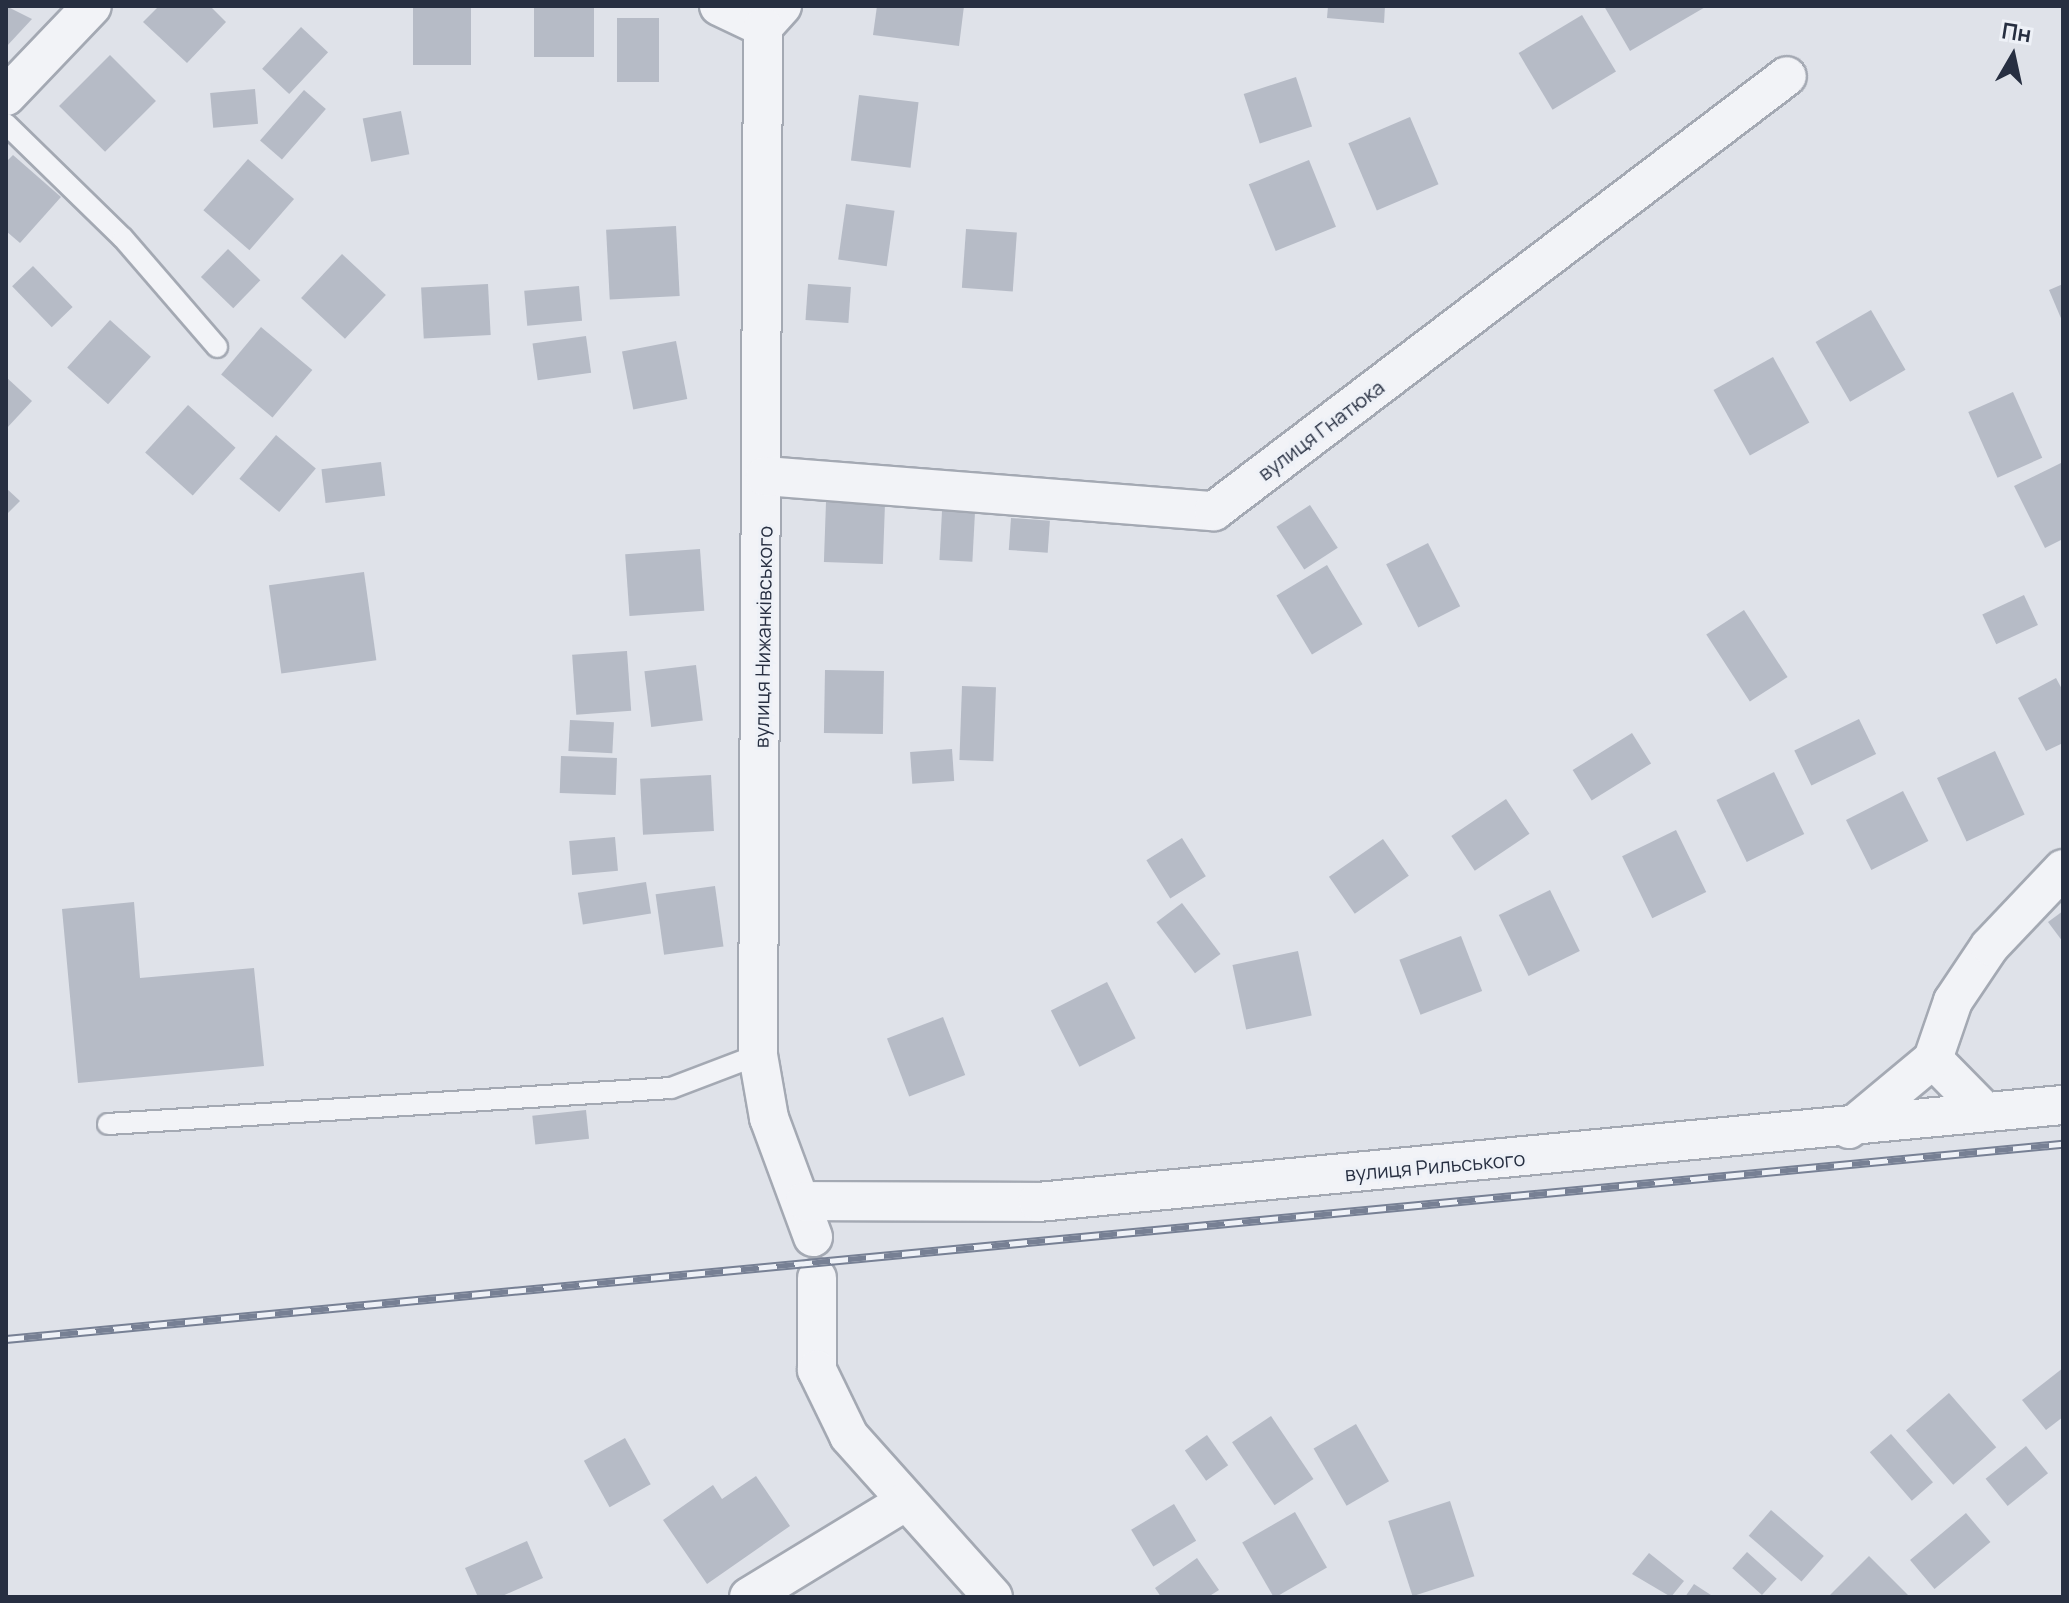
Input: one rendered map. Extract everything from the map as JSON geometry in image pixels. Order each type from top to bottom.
[{"type":"street","points":[[6,96],[92,6]]},
{"type":"street","name":"вулиця Нижанківського","points":[[719,6],[772,17],[758,1055],[769,1118],[809,1219]]},
{"type":"street","name":"вулиця Гнатюка","points":[[765,476],[1214,511],[1787,76]]},
{"type":"street","points":[[1849,1129],[1933,1059],[1953,1001],[1990,946],[2063,869]]},
{"type":"street","points":[[1933,1059],[1985,1112]]},
{"type":"street","name":"вулиця Рильського","points":[[809,1219],[1038,1202],[1849,1129],[2063,1105]]},
{"type":"street","points":[[817,1278],[817,1370],[849,1436],[993,1597]]},
{"type":"street","points":[[749,1597],[906,1501]]},
{"type":"lane","points":[[6,124],[123,238],[217,347]]},
{"type":"lane","points":[[108,1124],[671,1088],[758,1055]]},
{"type":"building","points":[[6,6],[32,19],[6,47]]},
{"type":"building","points":[[159,6],[210,6],[226,22],[187,63],[143,22]]},
{"type":"building","points":[[413,6],[471,6],[471,65],[413,65]]},
{"type":"building","points":[[534,6],[594,6],[594,57],[534,57]]},
{"type":"building","points":[[877,6],[964,6],[959,46],[873,35]]},
{"type":"building","points":[[1328,6],[1385,6],[1384,23],[1327,18]]},
{"type":"building","points":[[1604,6],[1707,6],[1630,51]]},
{"type":"building","points":[[1582,15],[1616,72],[1553,110],[1519,53]]},
{"type":"building","points":[[617,18],[659,18],[659,82],[617,82]]},
{"type":"building","points":[[301,27],[328,52],[289,94],[262,69]]},
{"type":"building","points":[[110,55],[156,101],[105,152],[59,106]]},
{"type":"building","points":[[1296,77],[1312,126],[1260,143],[1244,94]]},
{"type":"building","points":[[255,89],[258,124],[213,128],[210,93]]},
{"type":"building","points":[[304,90],[326,109],[282,160],[260,141]]},
{"type":"building","points":[[859,95],[919,102],[911,168],[851,161]]},
{"type":"building","points":[[401,111],[409,154],[371,162],[363,118]]},
{"type":"building","points":[[1410,117],[1439,184],[1377,210],[1348,143]]},
{"type":"building","points":[[13,155],[61,197],[20,243],[6,231],[6,162]]},
{"type":"building","points":[[248,159],[294,199],[249,250],[203,210]]},
{"type":"building","points":[[1309,160],[1336,227],[1276,251],[1249,184]]},
{"type":"building","points":[[846,204],[895,211],[887,266],[838,259]]},
{"type":"building","points":[[676,226],[680,296],[610,300],[606,230]]},
{"type":"building","points":[[966,229],[1017,233],[1013,291],[962,288]]},
{"type":"building","points":[[228,249],[260,280],[233,308],[201,277]]},
{"type":"building","points":[[342,254],[386,295],[345,339],[301,298]]},
{"type":"building","points":[[33,266],[73,307],[52,327],[12,286]]},
{"type":"building","points":[[488,284],[491,335],[424,338],[421,288]]},
{"type":"building","points":[[808,284],[851,287],[848,323],[805,320]]},
{"type":"building","points":[[2063,284],[2063,323],[2049,290]]},
{"type":"building","points":[[579,286],[582,321],[527,326],[524,291]]},
{"type":"building","points":[[1871,310],[1906,370],[1850,402],[1816,342]]},
{"type":"building","points":[[110,320],[151,357],[108,404],[67,368]]},
{"type":"building","points":[[261,327],[312,370],[272,418],[221,374]]},
{"type":"building","points":[[586,336],[591,373],[538,380],[533,344]]},
{"type":"building","points":[[676,341],[687,399],[633,409],[622,351]]},
{"type":"building","points":[[1773,357],[1809,423],[1750,456],[1714,390]]},
{"type":"building","points":[[6,377],[32,401],[6,429]]},
{"type":"building","points":[[2013,392],[2042,458],[1998,478],[1968,412]]},
{"type":"building","points":[[188,405],[236,448],[193,495],[145,453]]},
{"type":"building","points":[[276,435],[316,468],[279,512],[239,479]]},
{"type":"building","points":[[381,462],[385,496],[326,503],[321,469]]},
{"type":"building","points":[[2063,462],[2063,539],[2045,548],[2014,486]]},
{"type":"building","points":[[6,488],[20,501],[6,515]]},
{"type":"building","points":[[826,502],[885,504],[883,564],[824,562]]},
{"type":"building","points":[[1310,505],[1338,548],[1304,570],[1276,527]]},
{"type":"building","points":[[942,511],[975,513],[972,562],[939,560]]},
{"type":"building","points":[[1011,518],[1050,521],[1048,553],[1009,550]]},
{"type":"building","points":[[1428,543],[1460,606],[1418,628],[1386,564]]},
{"type":"building","points":[[700,549],[704,611],[630,616],[625,554]]},
{"type":"building","points":[[1327,565],[1363,624],[1312,655],[1276,595]]},
{"type":"building","points":[[364,572],[376,660],[281,673],[269,585]]},
{"type":"building","points":[[2024,595],[2038,625],[1996,644],[1982,614]]},
{"type":"building","points":[[1744,610],[1788,677],[1750,702],[1706,635]]},
{"type":"building","points":[[627,651],[631,711],[576,715],[572,655]]},
{"type":"building","points":[[696,665],[703,721],[651,727],[644,671]]},
{"type":"building","points":[[825,670],[884,671],[883,734],[824,733]]},
{"type":"building","points":[[2056,678],[2063,691],[2063,743],[2046,751],[2018,698]]},
{"type":"building","points":[[962,686],[996,687],[993,761],[959,760]]},
{"type":"building","points":[[1859,719],[1876,754],[1811,786],[1794,751]]},
{"type":"building","points":[[570,720],[614,722],[612,753],[568,751]]},
{"type":"building","points":[[1632,733],[1651,764],[1592,801],[1573,770]]},
{"type":"building","points":[[952,749],[954,781],[912,784],[910,752]]},
{"type":"building","points":[[1995,751],[2025,814],[1967,841],[1937,778]]},
{"type":"building","points":[[561,756],[617,758],[616,795],[560,793]]},
{"type":"building","points":[[1774,772],[1804,834],[1747,862],[1716,800]]},
{"type":"building","points":[[711,775],[714,831],[643,835],[640,779]]},
{"type":"building","points":[[1903,791],[1928,841],[1871,870],[1846,820]]},
{"type":"building","points":[[1506,799],[1529,834],[1475,871],[1451,836]]},
{"type":"building","points":[[1676,830],[1706,892],[1652,918],[1622,856]]},
{"type":"building","points":[[615,837],[618,871],[572,875],[569,841]]},
{"type":"building","points":[[1182,838],[1206,876],[1170,898],[1146,860]]},
{"type":"building","points":[[1383,839],[1409,876],[1355,914],[1329,877]]},
{"type":"building","points":[[646,882],[651,914],[583,924],[578,893]]},
{"type":"building","points":[[715,886],[723,946],[664,955],[656,894]]},
{"type":"building","points":[[1550,890],[1580,951],[1529,976],[1499,915]]},
{"type":"building","points":[[134,902],[140,978],[254,968],[264,1066],[78,1083],[62,909]]},
{"type":"building","points":[[1182,903],[1221,954],[1195,973],[1156,922]]},
{"type":"building","points":[[2063,911],[2063,942],[2048,922]]},
{"type":"building","points":[[1461,936],[1482,991],[1421,1015],[1399,960]]},
{"type":"building","points":[[1298,951],[1312,1016],[1246,1029],[1232,965]]},
{"type":"building","points":[[1107,982],[1136,1038],[1079,1067],[1051,1011]]},
{"type":"building","points":[[943,1017],[965,1075],[909,1096],[887,1039]]},
{"type":"building","points":[[586,1110],[589,1139],[535,1144],[532,1116]]},
{"type":"building","points":[[2063,1368],[2063,1417],[2046,1430],[2022,1400]]},
{"type":"building","points":[[1949,1393],[1996,1447],[1953,1485],[1906,1430]]},
{"type":"building","points":[[1271,1416],[1313,1479],[1275,1505],[1232,1442]]},
{"type":"building","points":[[1356,1424],[1389,1481],[1347,1506],[1314,1448]]},
{"type":"building","points":[[1891,1434],[1933,1482],[1912,1501],[1870,1452]]},
{"type":"building","points":[[1207,1435],[1228,1465],[1206,1481],[1185,1450]]},
{"type":"building","points":[[625,1438],[651,1484],[610,1507],[584,1461]]},
{"type":"building","points":[[2026,1446],[2048,1473],[2008,1506],[1986,1479]]},
{"type":"building","points":[[756,1476],[790,1526],[707,1584],[663,1520],[713,1485],[722,1499]]},
{"type":"building","points":[[1450,1501],[1474,1576],[1413,1596],[1388,1521]]},
{"type":"building","points":[[1174,1504],[1196,1541],[1153,1567],[1131,1530]]},
{"type":"building","points":[[1771,1510],[1824,1556],[1802,1582],[1749,1536]]},
{"type":"building","points":[[1295,1512],[1327,1567],[1274,1597],[1242,1542]]},
{"type":"building","points":[[1966,1513],[1990,1542],[1935,1589],[1910,1560]]},
{"type":"building","points":[[527,1541],[543,1578],[500,1597],[478,1597],[465,1568]]},
{"type":"building","points":[[1747,1552],[1777,1579],[1762,1595],[1732,1568]]},
{"type":"building","points":[[1649,1553],[1684,1581],[1671,1597],[1632,1574]]},
{"type":"building","points":[[1869,1556],[1910,1597],[1828,1597]]},
{"type":"building","points":[[1197,1558],[1219,1590],[1208,1597],[1161,1597],[1155,1588]]},
{"type":"building","points":[[1694,1584],[1714,1597],[1685,1597]]},
{"type":"railway","points":[[6,1339],[2063,1144]]}]
